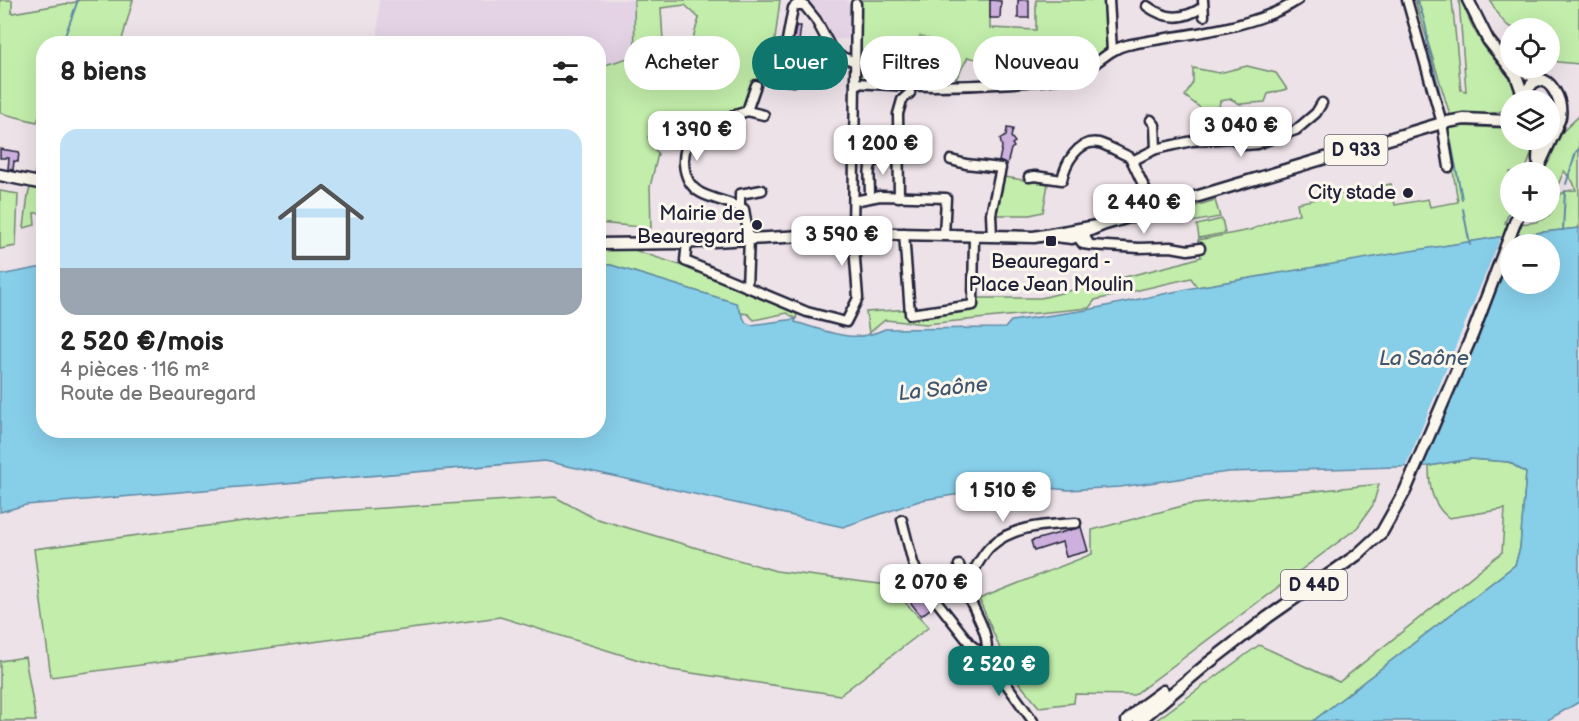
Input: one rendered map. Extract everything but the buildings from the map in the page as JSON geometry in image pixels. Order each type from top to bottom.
[{"type":"main road","points":[[1469,4],[1500,48]]},
{"type":"main road","points":[[1469,4],[1488,40],[1515,75],[1521,90]]},
{"type":"main road","points":[[1537,78],[1559,84],[1569,95],[1571,114],[1560,123]]},
{"type":"main road","points":[[1530,90],[1544,81]]},
{"type":"main road","name":"D 933","points":[[1492,120],[1500,118]]},
{"type":"main road","name":"D 933","points":[[606,244],[853,233],[1072,238],[1079,233],[1102,225],[1442,123],[1464,119],[1500,120]]},
{"type":"main road","points":[[1538,150],[1536,172],[1544,150]]},
{"type":"main road","points":[[0,175],[36,182]]},
{"type":"main road","name":"D 44D","points":[[1127,721],[1141,707],[1207,664],[1371,543],[1395,512],[1405,491],[1473,333],[1515,222]]},
{"type":"main road","name":"D 44D","points":[[1139,721],[1207,664]]},
{"type":"street","points":[[1109,0],[1114,49]]},
{"type":"street","points":[[855,83],[933,88],[1047,81],[1074,75],[1092,66],[1114,49],[1184,36],[1255,19],[1281,11],[1298,0]]},
{"type":"street","points":[[1407,0],[1442,123],[1449,167]]},
{"type":"street","points":[[687,242],[685,261],[822,318],[846,322],[858,298],[853,233],[855,1]]},
{"type":"street","points":[[787,36],[796,5],[804,5],[824,36]]},
{"type":"street","points":[[1148,6],[1165,17],[1186,15],[1203,7]]},
{"type":"street","points":[[848,59],[853,61]]},
{"type":"street","points":[[747,111],[754,90]]},
{"type":"street","points":[[899,197],[898,114],[902,100],[910,93]]},
{"type":"street","points":[[1132,161],[1156,149],[1213,138],[1231,138],[1245,146],[1257,144],[1296,130],[1316,113],[1322,103]]},
{"type":"street","points":[[747,287],[749,238],[744,209],[700,192],[689,183],[683,164],[688,145],[696,131],[747,111],[764,116]]},
{"type":"street","points":[[1151,120],[1155,125],[1156,149]]},
{"type":"street","points":[[1029,177],[1062,180],[1068,159],[1085,146],[1097,143],[1130,157],[1155,210]]},
{"type":"street","points":[[870,197],[872,162],[876,159],[900,159]]},
{"type":"street","points":[[951,160],[1001,168],[991,214],[992,236]]},
{"type":"street","points":[[740,207],[740,194],[762,190]]},
{"type":"street","points":[[854,201],[870,197],[946,198],[944,235]]},
{"type":"street","points":[[904,233],[910,314],[973,305],[974,236]]},
{"type":"street","points":[[1079,233],[1083,244],[1090,245],[1171,247],[1188,250],[1200,248]]},
{"type":"street","points":[[902,520],[913,563],[920,580],[971,645],[986,656],[1034,721]]},
{"type":"street","points":[[966,585],[990,546],[1012,533],[1036,526],[1076,523]]},
{"type":"street","points":[[959,565],[986,634],[988,646],[986,656]]},
{"type":"shaded area","points":[[379,0],[634,0],[635,36],[624,36],[624,59],[606,65],[606,36],[378,36]]},
{"type":"shaded area","points":[[803,0],[847,0],[849,39],[848,36],[829,36],[809,2]]},
{"type":"green space","points":[[0,0],[12,0],[12,13],[77,0],[133,0],[123,36],[36,36],[36,122],[0,113]]},
{"type":"green space","points":[[634,0],[780,0],[775,36],[752,36],[754,90],[744,111],[652,132],[648,137],[658,154],[650,187],[651,228],[606,224],[606,65],[624,59],[624,90],[740,90],[740,36],[694,36],[699,18],[685,5],[661,8],[663,36],[635,36]]},
{"type":"green space","points":[[861,0],[990,0],[990,28],[1036,30],[1036,0],[1106,0],[1110,27],[1109,42],[1100,56],[1100,36],[973,36],[973,58],[968,57],[961,70],[961,36],[861,36]]},
{"type":"green space","points":[[1415,0],[1452,0],[1461,90],[1466,91],[1459,0],[1485,48],[1500,66],[1500,78],[1510,78],[1517,87],[1517,90],[1500,90],[1500,112],[1450,115]]},
{"type":"green space","points":[[1490,0],[1579,0],[1579,64],[1560,62],[1560,18],[1501,18]]},
{"type":"green space","points":[[1247,66],[1276,73],[1287,89],[1268,94],[1265,102],[1240,104],[1231,99],[1220,101],[1219,107],[1207,113],[1185,96],[1193,82],[1193,68],[1219,73]]},
{"type":"green space","points":[[1579,116],[1579,228],[1526,234],[1500,234],[1500,237],[1197,287],[1191,278],[1095,300],[1089,308],[926,324],[885,320],[869,333],[866,312],[973,305],[977,298],[1041,298],[1201,257],[1198,240],[1250,230],[1299,214],[1297,203],[1391,184],[1395,205],[1428,199],[1430,207],[1458,202],[1446,128],[1462,126],[1500,128],[1500,150],[1533,150],[1528,162],[1500,162],[1500,222],[1521,224],[1560,222],[1560,195],[1576,190],[1564,171],[1560,180],[1560,162],[1547,162],[1553,150],[1560,150],[1560,134]]},
{"type":"green space","points":[[36,169],[35,225],[24,228],[28,195]]},
{"type":"green space","points":[[1004,177],[1048,184],[1043,212],[1030,215],[995,215]]},
{"type":"green space","points":[[0,191],[18,194],[16,246],[0,249]]},
{"type":"green space","points":[[1215,200],[1220,217],[1192,222],[1189,208]]},
{"type":"green space","points":[[1222,219],[1225,233],[1199,238],[1197,225]]},
{"type":"green space","points":[[606,250],[634,250],[689,268],[797,314],[796,319],[787,313],[754,320],[748,314],[741,313],[736,303],[606,265]]},
{"type":"green space","points":[[1470,459],[1509,462],[1526,473],[1520,548],[1515,565],[1313,721],[1155,721],[1259,645],[1339,682],[1502,552],[1505,509],[1449,518],[1435,501],[1429,466]]},
{"type":"green space","points":[[1379,484],[1373,505],[1357,528],[1134,695],[1075,694],[1074,703],[1039,707],[1010,672],[979,599],[1092,554],[1092,530],[1186,505]]},
{"type":"green space","points":[[555,497],[594,518],[776,571],[888,585],[929,627],[840,695],[671,670],[500,617],[51,677],[34,549],[305,513]]},
{"type":"green space","points":[[25,657],[36,721],[0,721],[0,661]]},
{"type":"water","name":"La Saône","points":[[1579,228],[1579,702],[1546,721],[1313,721],[1515,565],[1520,548],[1526,473],[1509,462],[1470,459],[1429,466],[1228,472],[1120,487],[1068,490],[1018,485],[922,500],[843,527],[545,461],[26,505],[0,512],[0,275],[36,268],[36,438],[606,438],[606,265],[736,303],[746,323],[751,325],[796,319],[795,322],[851,336],[873,334],[885,329],[1005,328],[1011,321],[1087,310],[1197,287],[1500,237],[1500,294],[1560,294],[1560,234],[1526,234]]},
{"type":"pier","points":[[1500,239],[1500,281],[1495,295],[1421,470],[1404,471]]},
{"type":"waterway","points":[[65,36],[78,0]]},
{"type":"waterway","points":[[1416,0],[1424,20],[1441,98]]},
{"type":"waterway","points":[[1450,137],[1462,199]]},
{"type":"waterway","points":[[1566,184],[1579,149]]},
{"type":"waterway","points":[[1563,230],[1565,191]]},
{"type":"waterway","points":[[1463,209],[1470,245]]},
{"type":"place","name":"City stade","points":[[1408,193]]},
{"type":"place","name":"Mairie de Beauregard","points":[[757,225]]},
{"type":"place","name":"Beauregard - Place Jean Moulin","points":[[1051,241]]}]
